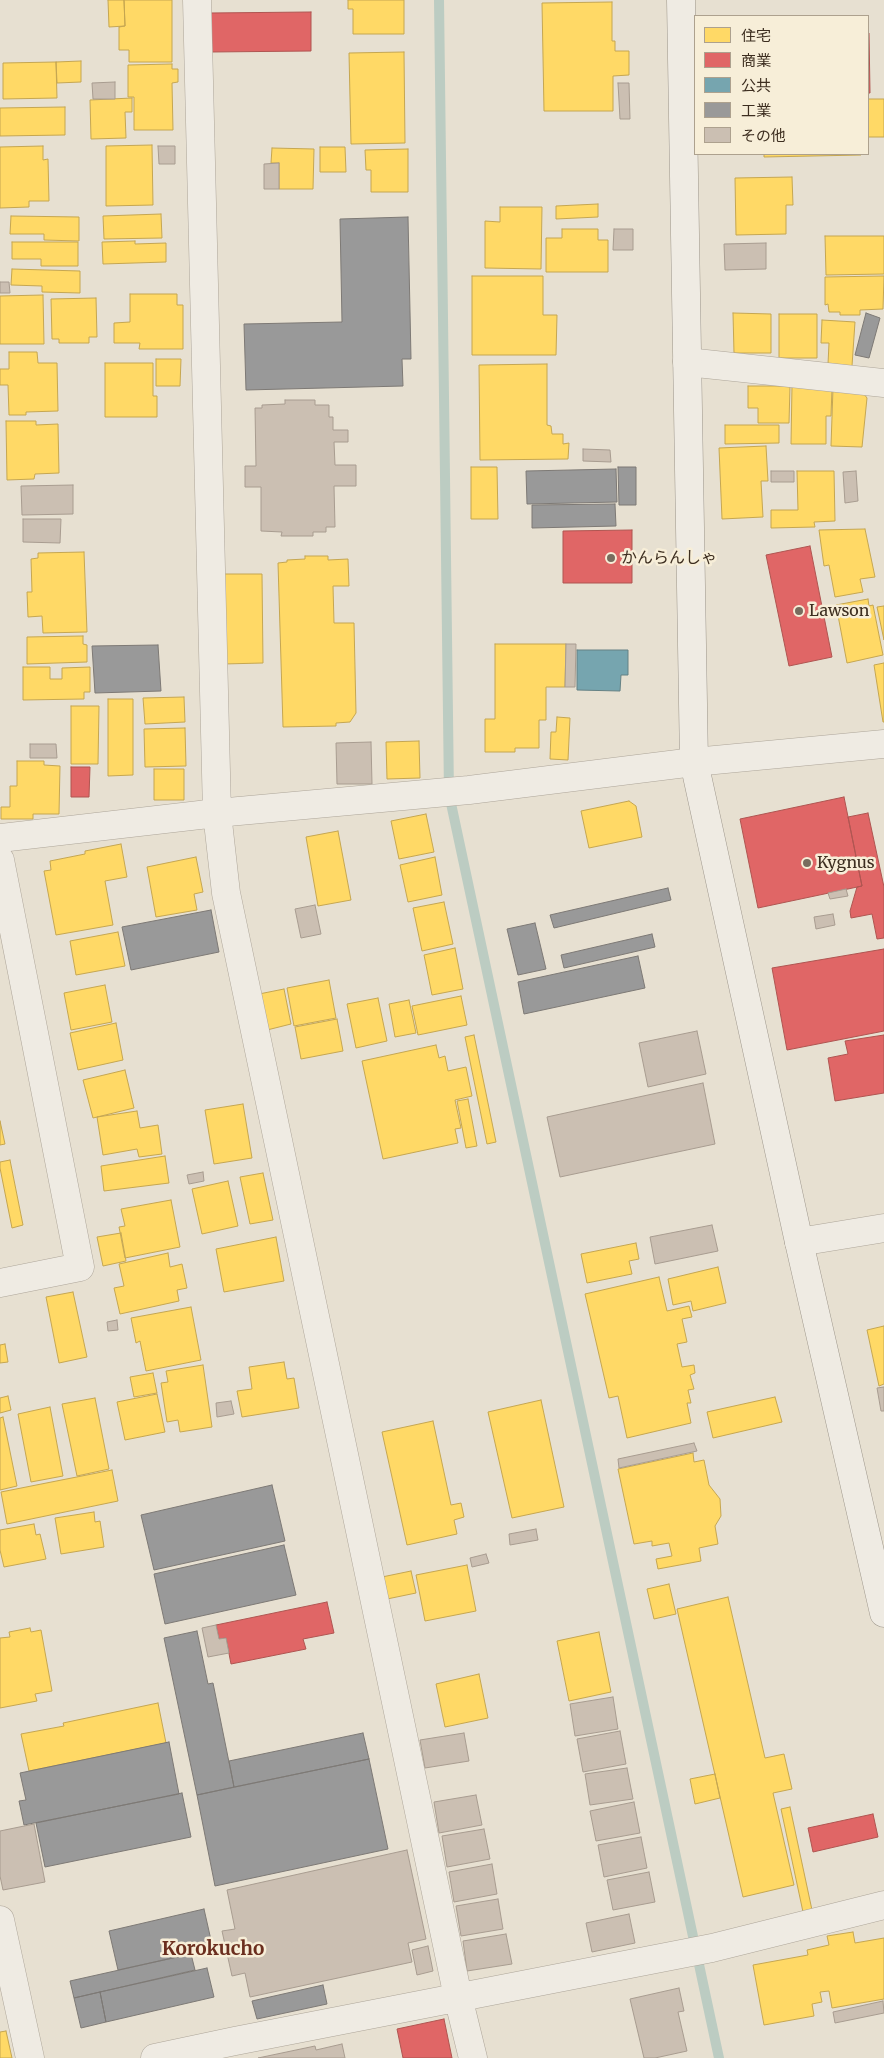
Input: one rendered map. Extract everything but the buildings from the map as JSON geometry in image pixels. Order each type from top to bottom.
[{"type":"street","points":[[197,0],[217,813],[226,893],[458,1997],[473,2058]]},
{"type":"street","points":[[681,0],[694,762],[799,1242],[884,1613]]},
{"type":"street","points":[[688,362],[884,383]]},
{"type":"street","points":[[0,838],[217,813],[465,790],[694,762],[884,744]]},
{"type":"street","points":[[0,860],[80,1267],[0,1283]]},
{"type":"street","points":[[799,1242],[884,1228]]},
{"type":"street","points":[[155,2058],[712,1948],[884,1905]]},
{"type":"street","points":[[0,1920],[30,2058]]},
{"type":"waterway","points":[[439,0],[449,794],[719,2058]]},
{"type":"place","name":"かんらんしゃ","points":[[611,558]]},
{"type":"place","name":"Lawson","points":[[799,611]]},
{"type":"place","name":"Kygnus","points":[[807,863]]},
{"type":"district","name":"Korokucho","points":[[213,1950]]}]
